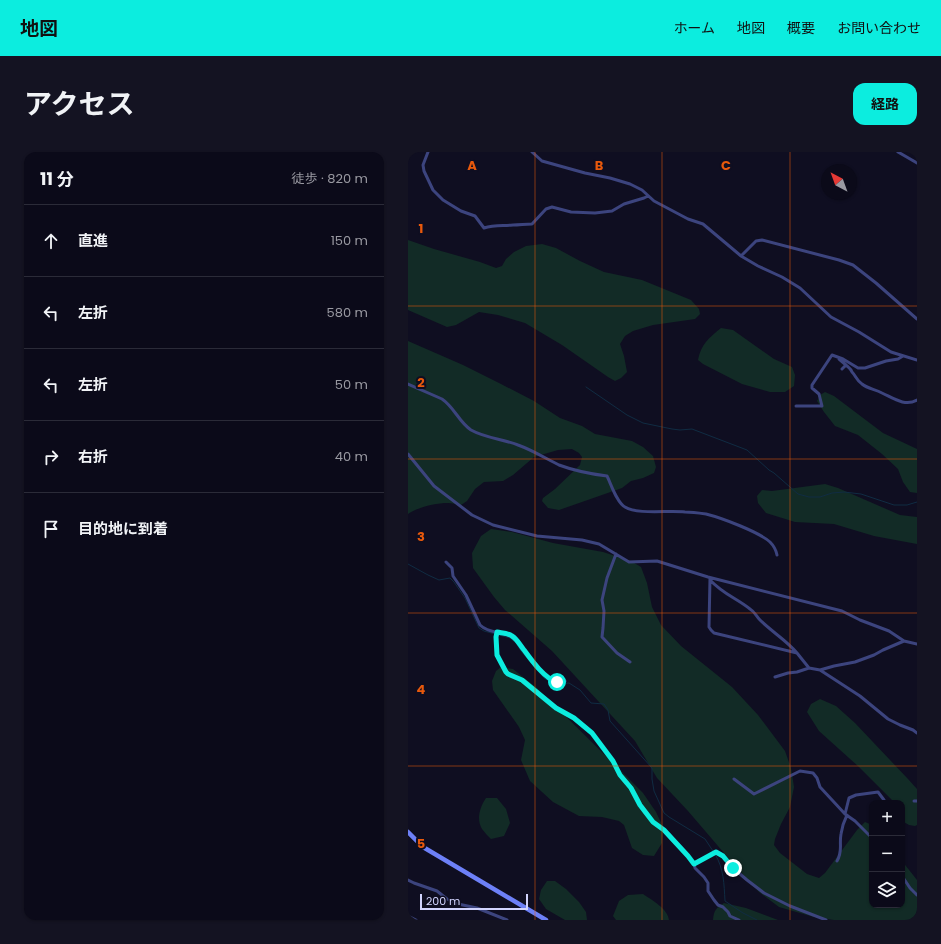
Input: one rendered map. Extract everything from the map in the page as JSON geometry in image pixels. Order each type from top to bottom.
[{"type":"main road","points":[[408,832],[411,838],[423,847],[546,920]]},
{"type":"street","points":[[428,152],[423,165],[424,171],[433,190],[443,200],[461,211],[475,216],[484,228],[494,225],[514,226],[532,224],[546,209],[552,207],[571,212],[595,213],[612,211],[624,204],[648,196]]},
{"type":"street","points":[[532,152],[542,161],[585,174],[610,178],[630,184],[642,190],[654,201],[688,219],[703,224],[741,256],[788,280],[800,288],[832,317],[891,352],[917,360]]},
{"type":"street","points":[[898,152],[917,163]]},
{"type":"street","points":[[741,256],[756,241],[762,240],[811,252],[853,265],[917,319]]},
{"type":"street","points":[[796,406],[822,406],[819,394],[812,388],[812,385],[832,355],[858,368],[865,368],[886,361],[898,359],[903,356]]},
{"type":"street","points":[[838,358],[852,370],[862,385],[881,392],[894,399],[908,403],[917,400]]},
{"type":"street","points":[[842,369],[846,365]]},
{"type":"street","points":[[408,384],[447,402],[465,425],[472,430],[483,435],[517,444],[560,465],[577,471],[607,476],[620,504],[625,508],[642,511],[678,511],[698,513],[719,518],[770,542],[778,555]]},
{"type":"street","points":[[408,454],[434,486],[472,515],[493,525],[537,536],[582,540],[599,544],[629,562],[657,561],[710,579],[842,611],[860,620],[889,631],[904,641],[917,644]]},
{"type":"street","points":[[616,554],[607,578],[602,600],[604,611],[602,637],[617,653],[630,662]]},
{"type":"street","points":[[446,562],[452,568],[453,576],[466,595],[480,625],[484,628],[511,635],[518,641],[546,676],[557,682],[565,681]]},
{"type":"street","points":[[710,579],[710,630],[714,633],[797,653]]},
{"type":"street","points":[[710,579],[717,588],[755,612],[758,619],[791,647],[809,668]]},
{"type":"street","points":[[497,632],[497,655],[506,672],[522,680],[556,708],[574,718],[592,733],[613,761],[620,775],[631,788],[640,805],[653,822],[664,830],[688,856],[695,868],[704,877],[708,883],[708,891],[714,900],[718,905],[723,907],[730,916],[739,920]]},
{"type":"street","points":[[820,670],[874,656],[883,650],[904,641]]},
{"type":"street","points":[[775,677],[809,668],[820,670],[860,696],[888,719],[917,733]]},
{"type":"street","points":[[734,779],[754,794],[800,771],[813,773],[817,778],[820,787],[870,836]]},
{"type":"street","points":[[837,861],[840,855],[840,835],[849,798],[856,795],[878,792],[884,800]]},
{"type":"street","points":[[694,864],[716,852],[723,856],[737,872],[764,893],[790,906],[826,920]]},
{"type":"street","points":[[408,880],[437,891],[447,899],[458,904],[477,908],[507,920]]},
{"type":"street","points":[[905,880],[917,895]]},
{"type":"street","points":[[408,916],[416,920]]},
{"type":"green space","points":[[408,240],[496,268],[502,266],[506,259],[514,252],[526,246],[542,244],[556,248],[604,272],[642,280],[691,300],[699,309],[700,314],[695,319],[653,325],[633,331],[625,336],[620,344],[627,372],[615,381],[562,345],[525,323],[498,315],[479,312],[456,325],[447,327],[408,310]]},
{"type":"green space","points":[[721,328],[733,330],[774,359],[792,367],[795,375],[794,386],[785,392],[770,392],[742,384],[703,364],[698,360],[703,345]]},
{"type":"green space","points":[[408,341],[463,365],[534,401],[560,418],[582,426],[595,434],[632,441],[643,447],[653,456],[656,467],[654,473],[631,481],[622,488],[559,510],[548,508],[542,501],[543,498],[555,489],[580,465],[582,457],[579,453],[572,449],[558,450],[534,457],[513,475],[503,481],[484,482],[475,489],[467,501],[461,505],[453,503],[438,504],[422,507],[408,514]]},
{"type":"green space","points":[[825,392],[834,396],[883,433],[917,449],[917,493],[910,492],[903,482],[898,469],[882,454],[858,435],[835,426],[817,401],[820,395]]},
{"type":"green space","points":[[825,484],[838,488],[900,515],[917,517],[917,544],[874,536],[834,524],[795,522],[766,513],[758,503],[757,496],[762,490],[772,491]]},
{"type":"green space","points":[[491,529],[512,532],[553,543],[603,552],[631,561],[641,567],[647,583],[652,607],[661,625],[681,646],[732,687],[758,715],[785,751],[791,768],[794,787],[790,807],[775,839],[774,845],[780,853],[807,874],[819,878],[825,873],[857,830],[865,822],[869,824],[869,908],[905,908],[905,865],[917,880],[917,920],[834,920],[814,917],[779,907],[759,892],[657,778],[635,741],[552,651],[505,610],[494,597],[473,568],[472,553],[481,536]]},
{"type":"green space","points":[[501,667],[513,669],[537,688],[643,793],[656,812],[663,827],[662,843],[654,856],[643,855],[632,848],[624,825],[619,821],[602,817],[579,816],[553,802],[530,781],[521,760],[525,740],[519,727],[493,690],[492,681],[496,671]]},
{"type":"green space","points":[[820,699],[836,706],[855,723],[917,789],[917,825],[909,825],[905,823],[905,800],[892,800],[859,767],[819,731],[807,712],[811,704]]},
{"type":"green space","points":[[486,798],[497,798],[506,809],[510,823],[504,836],[491,839],[480,825],[479,817],[482,805]]},
{"type":"green space","points":[[547,881],[555,881],[566,889],[579,902],[586,912],[587,920],[565,920],[546,909],[539,899],[541,890]]},
{"type":"green space","points":[[643,894],[666,912],[669,920],[616,920],[613,916],[619,901],[628,895]]},
{"type":"green space","points":[[724,903],[746,908],[778,920],[713,920],[716,910]]},
{"type":"waterway","points":[[586,387],[627,415],[643,423],[680,430],[692,429],[747,450],[798,494],[809,497],[820,497],[832,493],[844,492],[861,494],[894,505],[907,505],[917,502]]},
{"type":"waterway","points":[[408,564],[439,580],[450,578],[465,598],[479,628],[484,631],[510,638],[516,643],[544,678],[554,684],[569,683],[580,690],[591,703],[604,704],[608,710],[610,721],[652,768],[654,791],[664,813],[705,839],[713,851]]},
{"type":"waterway","points":[[715,854],[722,871],[725,901],[757,920]]},
{"type":"route","points":[[557,682],[546,676],[518,641],[511,635],[497,632],[497,655],[506,672],[522,680],[556,708],[574,718],[592,733],[613,761],[620,775],[631,788],[640,805],[653,822],[664,830],[694,864],[716,852],[723,856],[733,868]]}]
